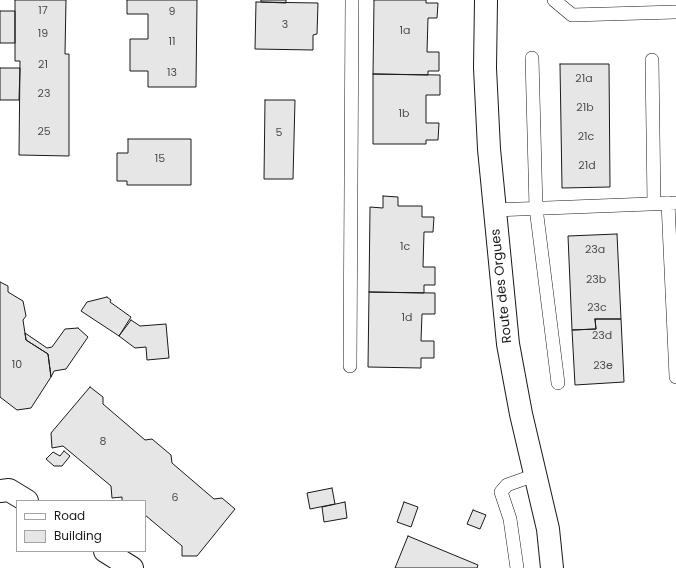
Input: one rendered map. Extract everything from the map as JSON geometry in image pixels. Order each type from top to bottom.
[{"type":"street","name":"Route des Orgues","points":[[486,0],[485,68],[494,210],[508,344],[535,475],[548,529],[552,568]]},
{"type":"street","points":[[0,491],[9,490],[25,500]]},
{"type":"street","points":[[107,552],[132,568]]},
{"type":"lane","points":[[350,366],[352,0]]},
{"type":"lane","points":[[554,0],[572,15],[676,12]]},
{"type":"lane","points":[[532,58],[536,208],[558,383]]},
{"type":"lane","points":[[652,60],[654,204]]},
{"type":"lane","points":[[494,210],[672,203],[676,377]]},
{"type":"lane","points":[[517,568],[510,519],[502,492],[507,485],[535,475]]},
{"type":"building","points":[[15,0],[66,0],[65,54],[69,54],[69,156],[19,155],[20,61],[15,61]]},
{"type":"building","points":[[127,0],[197,0],[196,87],[148,87],[148,71],[130,71],[130,39],[148,39],[148,14],[127,14]]},
{"type":"building","points":[[261,0],[286,0],[286,3],[261,2]]},
{"type":"building","points":[[374,0],[426,0],[426,3],[438,3],[437,18],[428,18],[427,52],[439,52],[439,71],[428,71],[428,75],[373,74]]},
{"type":"building","points":[[256,2],[318,3],[317,34],[313,35],[313,50],[255,49]]},
{"type":"building","points":[[0,11],[15,11],[15,43],[0,43]]},
{"type":"building","points":[[560,64],[609,64],[610,187],[562,188]]},
{"type":"building","points":[[0,68],[20,68],[19,100],[0,100]]},
{"type":"building","points":[[373,74],[440,75],[440,95],[426,95],[426,123],[439,123],[438,140],[426,140],[426,144],[373,144]]},
{"type":"building","points":[[265,100],[295,100],[293,179],[264,179]]},
{"type":"building","points":[[128,139],[191,139],[191,185],[127,185],[127,181],[117,181],[117,153],[128,153]]},
{"type":"building","points":[[383,196],[398,197],[398,206],[422,206],[422,217],[434,217],[433,232],[424,232],[423,267],[435,267],[435,285],[424,285],[424,293],[369,292],[370,207],[383,208]]},
{"type":"building","points":[[617,234],[621,319],[595,319],[596,329],[572,330],[568,236]]},
{"type":"building","points":[[0,282],[8,286],[8,292],[23,301],[26,316],[23,320],[26,340],[48,354],[51,377],[31,408],[17,410],[0,397]]},
{"type":"building","points":[[369,292],[435,293],[435,314],[422,314],[421,341],[434,341],[434,358],[421,358],[421,368],[368,367]]},
{"type":"building","points":[[107,297],[111,300],[110,302],[131,317],[119,336],[81,311],[87,302]]},
{"type":"building","points":[[595,319],[621,319],[624,382],[575,385],[572,330],[596,329]]},
{"type":"building","points":[[131,320],[140,326],[166,324],[169,358],[147,360],[146,347],[135,348],[119,336]]},
{"type":"building","points":[[78,328],[88,337],[66,369],[54,371],[51,377],[48,354],[26,340],[25,333],[47,348],[52,347],[65,329]]},
{"type":"building","points":[[90,387],[103,397],[103,404],[145,440],[152,439],[171,455],[172,463],[214,499],[222,498],[235,509],[197,556],[182,556],[182,546],[146,516],[146,500],[122,500],[122,497],[112,498],[111,486],[63,446],[52,448],[51,433]]},
{"type":"building","points":[[64,451],[70,456],[62,466],[54,466],[46,459],[53,452],[60,456]]},
{"type":"building","points":[[332,488],[335,504],[310,509],[307,493]]},
{"type":"building","points":[[345,502],[347,518],[324,522],[322,507]]},
{"type":"building","points":[[404,502],[418,507],[411,527],[397,522]]},
{"type":"building","points":[[473,510],[486,515],[480,529],[467,524]]},
{"type":"building","points":[[408,536],[478,565],[477,568],[395,568]]}]
